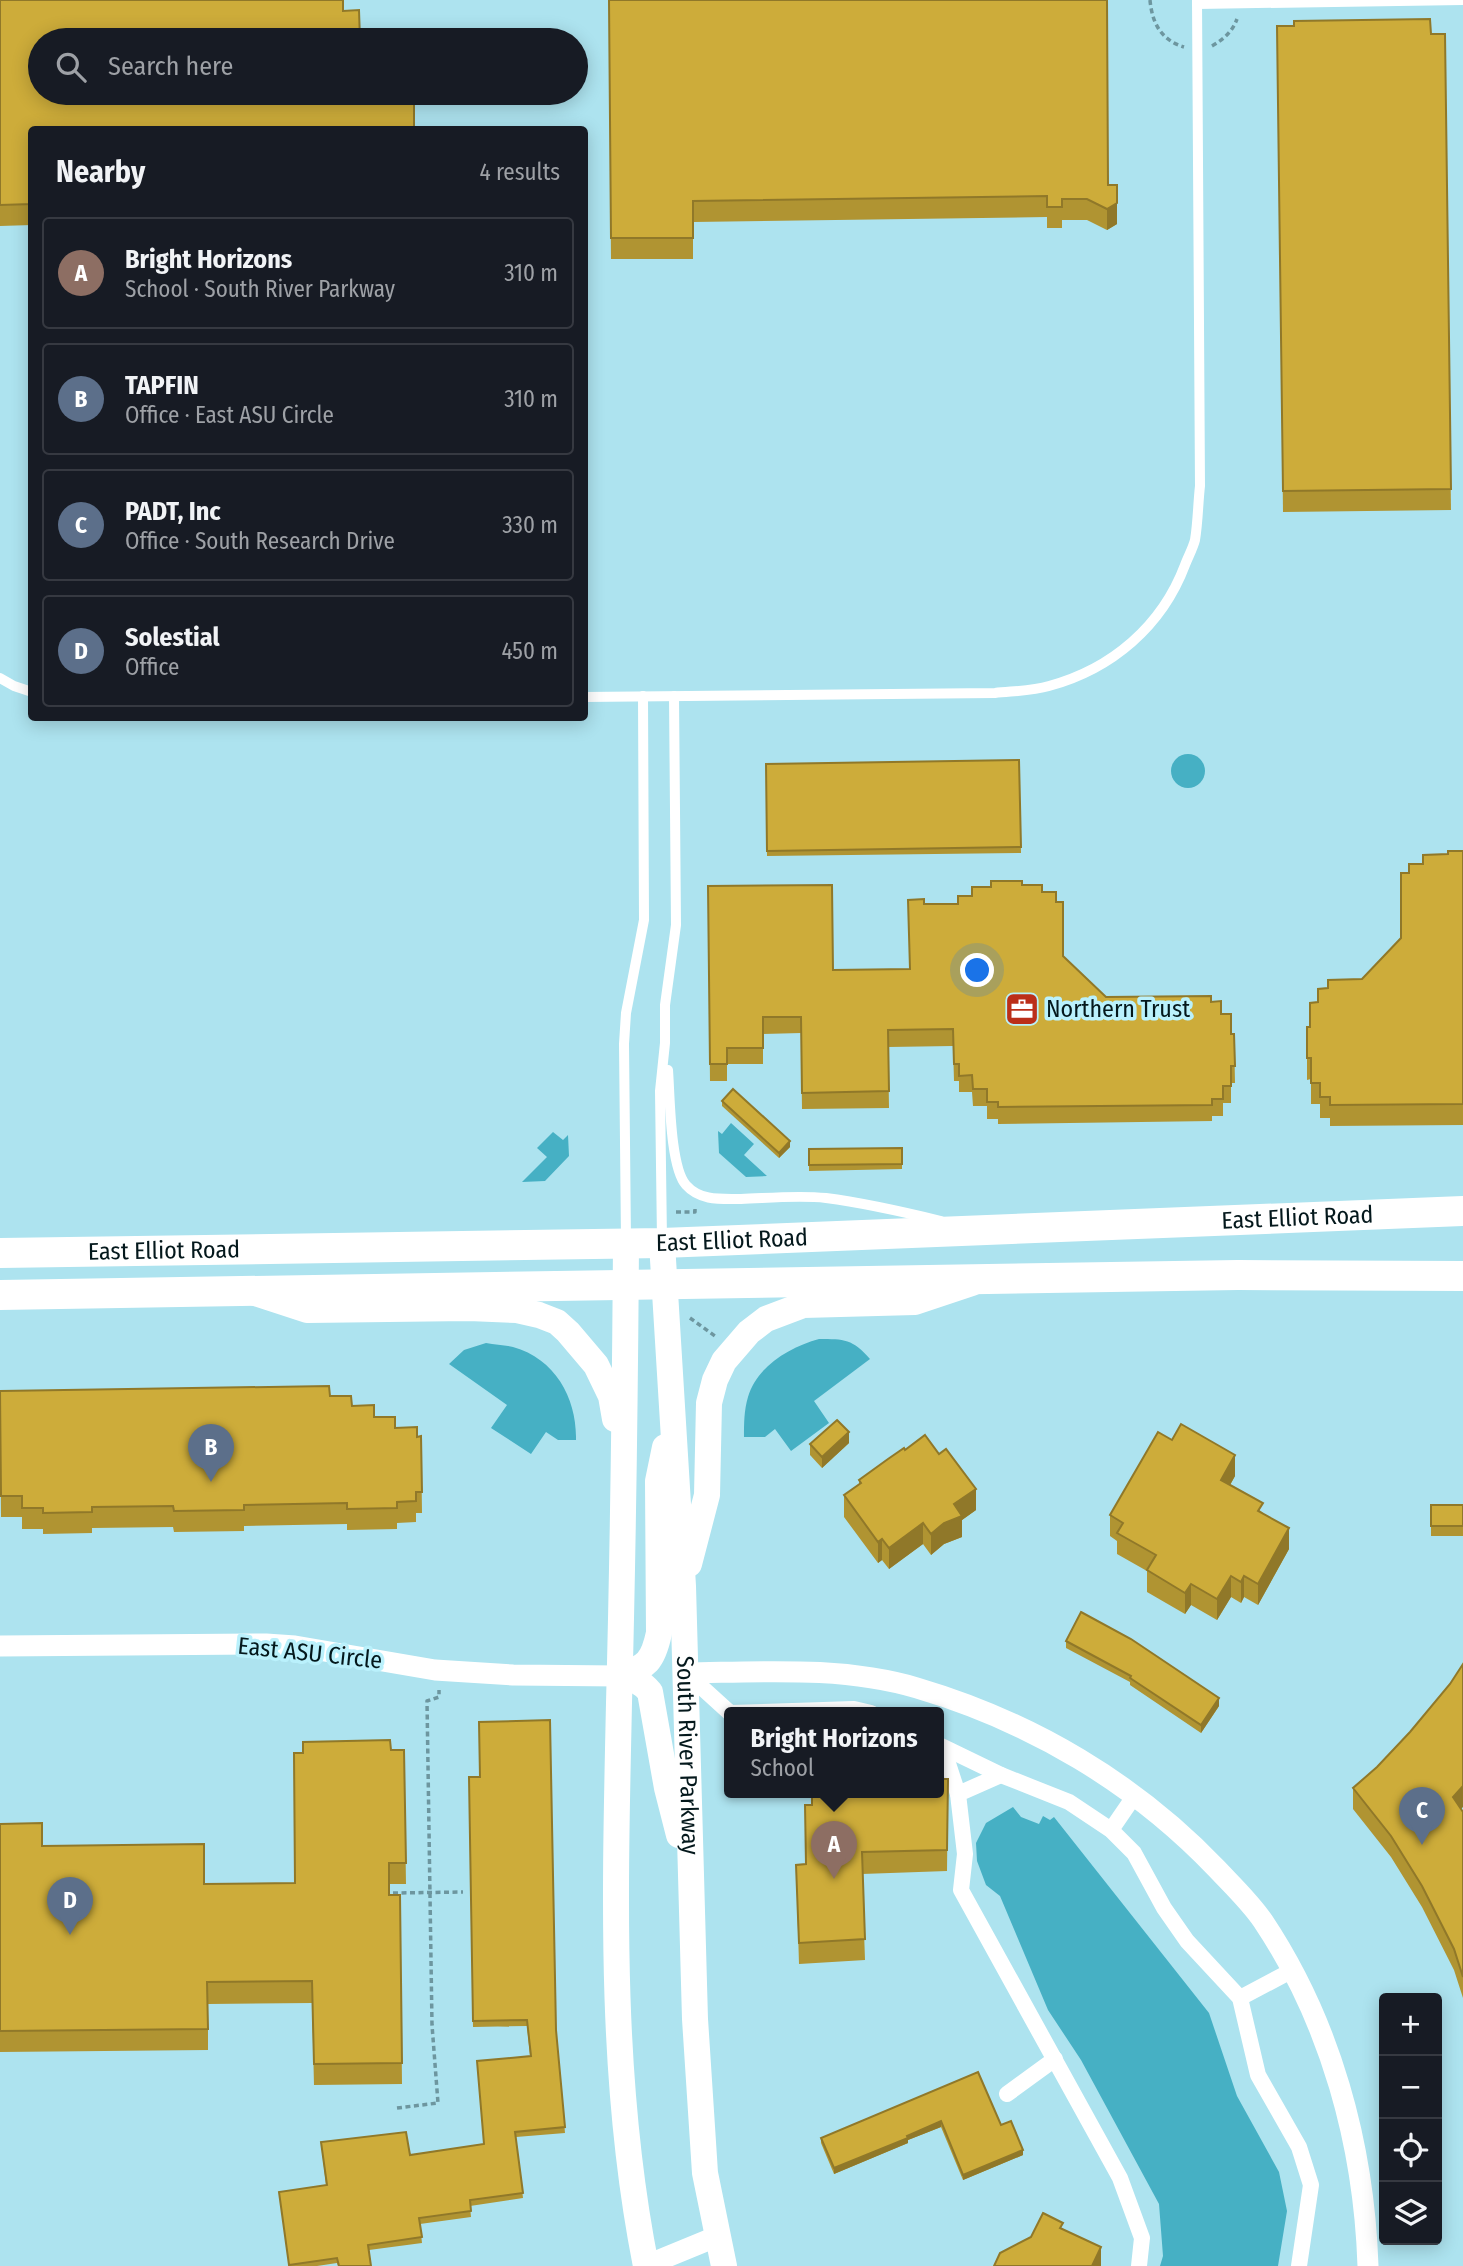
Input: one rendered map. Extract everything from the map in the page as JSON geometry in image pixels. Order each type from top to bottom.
[{"type":"main road","name":"East Elliot Road","points":[[0,1253],[662,1243],[1463,1211]]},
{"type":"main road","name":"East Elliot Road","points":[[0,1295],[1238,1275],[1463,1276]]},
{"type":"street","points":[[626,1243],[615,1869],[617,2028],[633,2195],[646,2266],[718,2235]]},
{"type":"street","name":"South River Parkway","points":[[662,1243],[683,1586],[695,2019],[705,2173],[724,2266]]},
{"type":"street","points":[[683,1586],[707,1495],[709,1403],[724,1361],[749,1332],[766,1319],[803,1305],[915,1302],[984,1279]]},
{"type":"street","points":[[249,1292],[307,1310],[491,1308],[517,1310],[557,1322],[596,1365],[611,1396],[623,1494]]},
{"type":"street","points":[[620,1676],[647,1664],[653,1656],[659,1633],[658,1481],[672,1408]]},
{"type":"street","name":"East ASU Circle","points":[[0,1646],[266,1644],[333,1652],[435,1670],[513,1675],[620,1676]]},
{"type":"street","points":[[686,1673],[805,1670],[917,1688],[997,1717],[1084,1760],[1135,1795],[1197,1848],[1262,1920],[1311,2009],[1346,2105],[1361,2180],[1367,2225],[1368,2266]]},
{"type":"street","points":[[686,1673],[724,1708]]},
{"type":"street","points":[[620,1676],[643,1684],[650,1692],[667,1788],[691,1881]]},
{"type":"street","points":[[944,1748],[1001,1776],[1069,1802],[1111,1830],[1134,1853],[1164,1908],[1186,1941],[1240,1998],[1258,2075],[1299,2147],[1311,2185],[1299,2266]]},
{"type":"street","points":[[944,1755],[958,1794],[965,1854],[961,1890],[1120,2178],[1142,2238],[1139,2266]]},
{"type":"street","points":[[958,1794],[1001,1776]]},
{"type":"street","points":[[1111,1830],[1135,1795]]},
{"type":"street","points":[[1240,1998],[1291,1971]]},
{"type":"street","points":[[1007,2094],[1055,2059]]},
{"type":"lane","points":[[588,697],[995,693],[1048,687],[1104,663],[1141,636],[1177,586],[1195,540],[1200,486],[1197,2],[1463,0]]},
{"type":"lane","points":[[0,678],[28,691]]},
{"type":"lane","points":[[626,1243],[624,1044],[626,1013],[644,920],[643,696]]},
{"type":"lane","points":[[674,696],[676,925],[665,1005],[665,1043],[675,1154],[685,1184],[705,1198],[826,1198],[896,1210],[978,1229]]},
{"type":"lane","points":[[662,1243],[660,1091],[665,1043]]},
{"type":"path","points":[[671,1212],[695,1212],[695,1203]]},
{"type":"path","points":[[689,1318],[716,1337]]},
{"type":"path","points":[[397,2108],[438,2103],[432,2025],[427,1701],[439,1697],[440,1688]]},
{"type":"path","points":[[393,1893],[463,1892]]},
{"type":"water","points":[[1188,754],[1200,759],[1205,771],[1200,783],[1188,788],[1176,783],[1171,771],[1176,759]]},
{"type":"water","points":[[731,1123],[754,1144],[744,1155],[767,1176],[746,1177],[719,1153],[718,1131],[722,1134]]},
{"type":"water","points":[[553,1132],[563,1140],[568,1135],[569,1156],[545,1181],[522,1182],[547,1157],[537,1148]]},
{"type":"water","points":[[819,1339],[848,1342],[858,1347],[870,1359],[814,1401],[829,1423],[791,1451],[775,1429],[765,1437],[744,1437],[747,1402],[752,1386],[759,1376],[776,1359]]},
{"type":"water","points":[[486,1343],[513,1347],[528,1353],[552,1371],[568,1396],[573,1410],[576,1440],[558,1440],[546,1432],[531,1454],[491,1428],[507,1405],[449,1364],[464,1350]]},
{"type":"water","points":[[1013,1807],[1021,1817],[1039,1824],[1043,1816],[1050,1820],[1054,1817],[1209,2013],[1237,2096],[1279,2172],[1287,2211],[1278,2266],[1160,2266],[1163,2256],[1159,2204],[1081,2060],[1048,2010],[1000,1896],[986,1885],[977,1861],[976,1843],[986,1823]]},
{"type":"building","points":[[0,0],[343,0],[343,11],[359,10],[360,28],[28,28],[28,105],[414,105],[414,126],[28,126],[28,204],[0,205]]},
{"type":"building","points":[[609,0],[1107,0],[1108,185],[1117,185],[1117,203],[1107,209],[1087,199],[1062,199],[1062,207],[1047,207],[1047,196],[693,201],[693,238],[611,238]]},
{"type":"building","points":[[1430,19],[1431,34],[1445,34],[1451,489],[1283,491],[1277,26],[1294,26],[1294,21]]},
{"type":"building","points":[[1019,760],[1021,847],[767,851],[766,764]]},
{"type":"building","points":[[1448,851],[1463,851],[1463,1104],[1330,1105],[1330,1097],[1320,1097],[1320,1083],[1311,1083],[1311,1058],[1307,1058],[1310,1003],[1318,1002],[1318,989],[1328,988],[1328,980],[1362,979],[1401,938],[1401,873],[1409,873],[1409,864],[1423,864],[1423,855],[1448,854]]},
{"type":"building","points":[[991,881],[1022,881],[1022,885],[1042,885],[1042,892],[1056,892],[1056,902],[1063,902],[1063,956],[1106,997],[1211,996],[1211,1002],[1221,1001],[1221,1014],[1231,1014],[1235,1066],[1231,1066],[1231,1086],[1223,1086],[1223,1099],[1212,1099],[1212,1105],[998,1107],[998,1102],[987,1102],[987,1089],[973,1089],[972,1075],[959,1076],[959,1064],[954,1064],[953,1029],[888,1030],[889,1091],[802,1093],[801,1017],[763,1017],[763,1048],[727,1048],[727,1064],[710,1064],[708,886],[832,885],[833,970],[910,969],[908,900],[924,899],[924,904],[958,904],[958,896],[972,896],[972,887],[991,887]]},
{"type":"building","points":[[733,1089],[790,1141],[779,1153],[722,1101]]},
{"type":"building","points":[[902,1148],[902,1164],[809,1165],[809,1149]]},
{"type":"building","points":[[329,1386],[330,1396],[351,1396],[352,1406],[374,1405],[374,1417],[395,1417],[395,1428],[417,1427],[417,1437],[421,1436],[422,1492],[416,1492],[416,1501],[397,1502],[397,1508],[347,1509],[347,1503],[244,1505],[244,1510],[174,1511],[173,1506],[92,1507],[92,1512],[43,1513],[43,1508],[22,1508],[22,1496],[1,1496],[0,1391]]},
{"type":"building","points":[[837,1420],[849,1432],[822,1457],[810,1444]]},
{"type":"building","points":[[1181,1424],[1235,1455],[1221,1480],[1263,1503],[1258,1511],[1289,1528],[1258,1584],[1244,1576],[1241,1582],[1231,1576],[1217,1599],[1191,1584],[1185,1593],[1147,1570],[1156,1555],[1117,1533],[1123,1523],[1110,1515],[1158,1432],[1172,1440]]},
{"type":"building","points":[[925,1435],[939,1454],[946,1449],[976,1489],[954,1504],[962,1516],[944,1523],[931,1534],[923,1523],[889,1548],[882,1539],[878,1542],[844,1495],[861,1483],[859,1480]]},
{"type":"building","points":[[1431,1505],[1463,1505],[1463,1526],[1431,1526]]},
{"type":"building","points":[[1081,1612],[1131,1639],[1219,1698],[1201,1725],[1130,1678],[1131,1676],[1066,1641]]},
{"type":"building","points":[[1463,1664],[1463,1786],[1453,1797],[1463,1812],[1463,1977],[1454,1949],[1422,1886],[1391,1836],[1353,1788],[1410,1732]]},
{"type":"building","points":[[550,1720],[556,2030],[565,2127],[515,2132],[523,2193],[470,2200],[471,2211],[419,2218],[422,2237],[368,2245],[371,2266],[339,2266],[337,2258],[289,2265],[279,2192],[327,2185],[321,2142],[406,2132],[410,2155],[484,2144],[477,2061],[531,2056],[527,2020],[473,2021],[469,1777],[480,1777],[479,1722]]},
{"type":"building","points":[[390,1740],[391,1750],[404,1750],[406,1863],[389,1863],[389,1895],[400,1895],[402,2063],[314,2064],[312,1981],[207,1982],[208,2029],[0,2031],[0,1824],[42,1823],[42,1846],[204,1844],[204,1884],[295,1883],[294,1753],[303,1753],[303,1742]]},
{"type":"building","points":[[944,1779],[948,1779],[947,1850],[862,1852],[865,1939],[799,1943],[796,1865],[806,1864],[805,1805],[812,1805],[812,1798],[944,1798]]},
{"type":"building","points":[[978,2072],[1001,2125],[1011,2121],[1023,2150],[963,2175],[941,2121],[907,2136],[908,2138],[834,2168],[821,2138]]},
{"type":"building","points":[[1043,2213],[1063,2223],[1060,2228],[1101,2247],[1092,2266],[994,2266],[1000,2253],[1031,2237]]},
{"type":"place","name":"Northern Trust","points":[[1022,1009]]},
{"type":"place","name":"TAPFIN","points":[[211,1482]]},
{"type":"place","name":"PADT, Inc","points":[[1422,1845]]},
{"type":"place","name":"Bright Horizons","points":[[834,1879]]},
{"type":"place","name":"Solestial","points":[[70,1935]]}]
